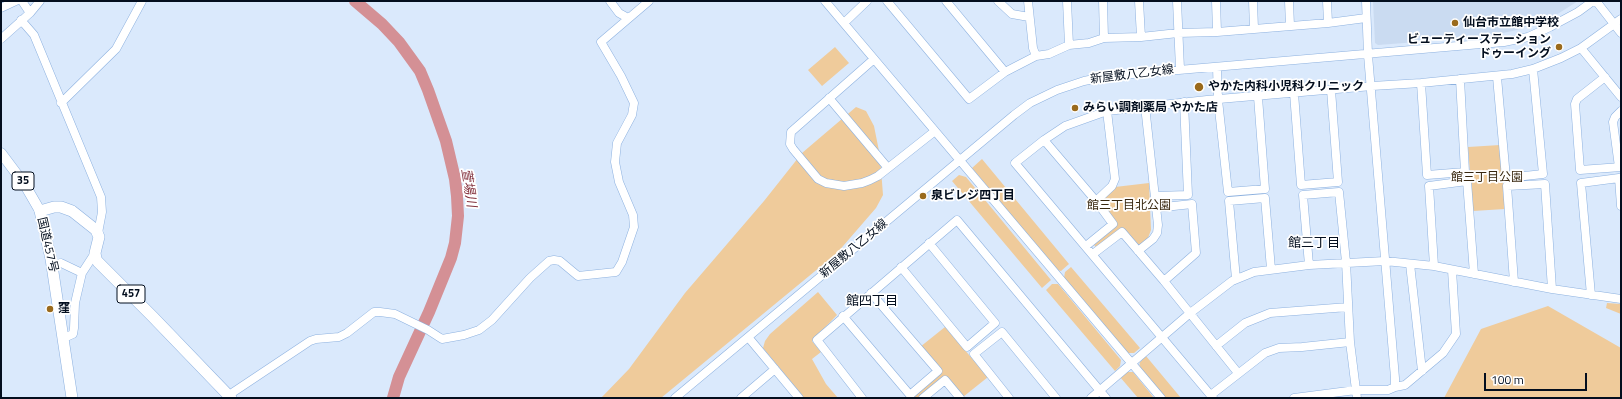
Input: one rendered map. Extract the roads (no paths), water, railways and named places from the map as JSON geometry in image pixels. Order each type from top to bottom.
[{"type":"highway","name":"国道457号","points":[[72,398],[51,259],[40,212],[54,207],[68,208],[91,226],[98,234]]},
{"type":"highway","points":[[95,253],[99,237],[98,234]]},
{"type":"highway","name":"457","points":[[95,253],[98,262],[153,316],[230,397]]},
{"type":"main road","name":"35","points":[[1,153],[25,185],[40,212]]},
{"type":"street","points":[[1,8],[16,1]]},
{"type":"street","points":[[22,1],[30,13]]},
{"type":"street","points":[[1,39],[30,13],[40,1]]},
{"type":"street","points":[[61,103],[116,49],[142,1]]},
{"type":"street","points":[[610,1],[619,13],[628,18]]},
{"type":"street","points":[[230,397],[310,341],[339,337],[347,333],[374,312],[395,314],[428,330],[442,339],[464,336],[479,330],[492,320],[530,278],[554,260],[560,261],[578,276],[616,272],[622,262],[634,227],[633,215],[619,182],[616,162],[617,143],[632,115],[634,103],[621,76],[601,42],[649,1]]},
{"type":"street","points":[[825,1],[1161,398]]},
{"type":"street","points":[[844,23],[868,1]]},
{"type":"street","points":[[887,1],[969,99],[1005,72],[1036,56],[1049,54],[1069,46],[1089,43],[1104,38],[1217,32],[1328,23],[1366,18]]},
{"type":"street","points":[[946,1],[1005,72]]},
{"type":"street","points":[[998,1],[1012,14],[1028,17]]},
{"type":"street","points":[[1028,1],[1028,17],[1033,48],[1036,56]]},
{"type":"street","points":[[1067,1],[1069,46]]},
{"type":"street","points":[[1103,1],[1104,38]]},
{"type":"street","points":[[1139,1],[1141,36]]},
{"type":"street","points":[[1177,1],[1180,70]]},
{"type":"street","points":[[1216,1],[1217,32]]},
{"type":"street","points":[[1253,1],[1254,29]]},
{"type":"street","points":[[1289,1],[1290,26]]},
{"type":"street","points":[[1327,1],[1328,23]]},
{"type":"street","points":[[1366,1],[1368,55],[1372,86],[1385,261],[1396,378],[1395,387]]},
{"type":"street","points":[[1594,1],[1618,22],[1621,33]]},
{"type":"street","name":"新屋敷八乙女線","points":[[675,398],[959,160],[1025,107],[1057,90],[1084,81],[1101,78],[1180,70],[1474,46],[1504,42],[1528,37],[1564,21],[1594,1]]},
{"type":"street","points":[[21,20],[34,35],[101,197],[102,212],[98,234]]},
{"type":"street","points":[[1350,342],[1279,348],[1265,353],[1238,373],[1212,397],[1015,163],[1044,140],[1065,126],[1107,110],[1372,86],[1497,77],[1533,69],[1552,62],[1581,48],[1618,22]]},
{"type":"street","points":[[1581,48],[1621,97]]},
{"type":"street","points":[[874,58],[791,132],[790,144],[818,179],[834,185],[844,186],[862,183],[878,176],[935,131]]},
{"type":"street","points":[[1217,67],[1218,100],[1228,192],[1265,189],[1258,97]]},
{"type":"street","points":[[1497,77],[1506,178],[1543,174],[1533,69]]},
{"type":"street","points":[[1605,77],[1577,99],[1575,104],[1580,170],[1620,167],[1613,122],[1615,117],[1621,111]]},
{"type":"street","points":[[1421,83],[1427,175],[1465,172],[1460,79]]},
{"type":"street","points":[[1294,93],[1301,185],[1338,182],[1331,90]]},
{"type":"street","points":[[829,98],[888,168]]},
{"type":"street","points":[[1155,196],[1188,195],[1184,102]]},
{"type":"street","points":[[1138,251],[1157,233],[1158,225],[1145,106]]},
{"type":"street","points":[[1096,201],[1112,186],[1114,179],[1107,110]]},
{"type":"street","points":[[1044,140],[1096,201],[1113,224],[1086,246]]},
{"type":"street","points":[[1591,294],[1581,183],[1619,178],[1621,206]]},
{"type":"street","points":[[1434,266],[1429,186],[1467,181],[1474,274]]},
{"type":"street","points":[[1514,282],[1507,186],[1545,184],[1552,289]]},
{"type":"street","points":[[1309,265],[1303,195],[1339,192],[1346,262],[1350,342],[1356,394]]},
{"type":"street","points":[[1236,279],[1229,201],[1265,198],[1271,269]]},
{"type":"street","points":[[1155,208],[1192,204],[1196,253],[1164,281]]},
{"type":"street","points":[[862,398],[817,340],[900,267],[957,220],[1106,398]]},
{"type":"street","points":[[1093,254],[1122,232],[1164,281],[1189,314],[1238,373]]},
{"type":"street","points":[[900,267],[967,347],[995,323],[929,243]]},
{"type":"street","points":[[64,338],[73,334],[75,303],[82,273],[95,253]]},
{"type":"street","points":[[1091,398],[1131,362],[1189,314],[1236,279],[1254,272],[1309,265],[1385,261],[1434,266],[1552,289],[1621,299]]},
{"type":"street","points":[[61,263],[82,273]]},
{"type":"street","points":[[1410,264],[1422,371]]},
{"type":"street","points":[[1294,398],[1356,394],[1388,390],[1405,385],[1443,352],[1456,334],[1452,270]]},
{"type":"street","points":[[843,316],[910,395],[938,371],[871,292]]},
{"type":"street","points":[[1216,346],[1245,323],[1270,313],[1348,307]]},
{"type":"street","points":[[1009,398],[974,354],[1002,332],[1056,398]]},
{"type":"street","points":[[748,337],[799,398]]},
{"type":"street","points":[[741,398],[775,369]]},
{"type":"street","points":[[923,398],[945,380],[960,398]]},
{"type":"waterway","name":"萱場川","points":[[355,1],[382,24],[399,42],[420,71],[446,141],[455,179],[457,196],[458,216],[455,243],[451,258],[429,312],[399,377],[393,398]]},
{"type":"place","name":"仙台市立館中学校","points":[[1455,23]]},
{"type":"place","name":"ビューティーステーション ドゥーイング","points":[[1559,47]]},
{"type":"place","name":"やかた内科小児科クリニック","points":[[1199,87]]},
{"type":"place","name":"みらい調剤薬局 やかた店","points":[[1075,108]]},
{"type":"place","name":"泉ビレジ四丁目","points":[[923,196]]},
{"type":"place","name":"窪","points":[[50,309]]},
{"type":"district","name":"館三丁目","points":[[1314,244]]},
{"type":"district","name":"館四丁目","points":[[872,302]]},
{"type":"park label","name":"館三丁目公園","points":[[1487,178]]},
{"type":"park label","name":"館三丁目北公園","points":[[1129,206]]}]
